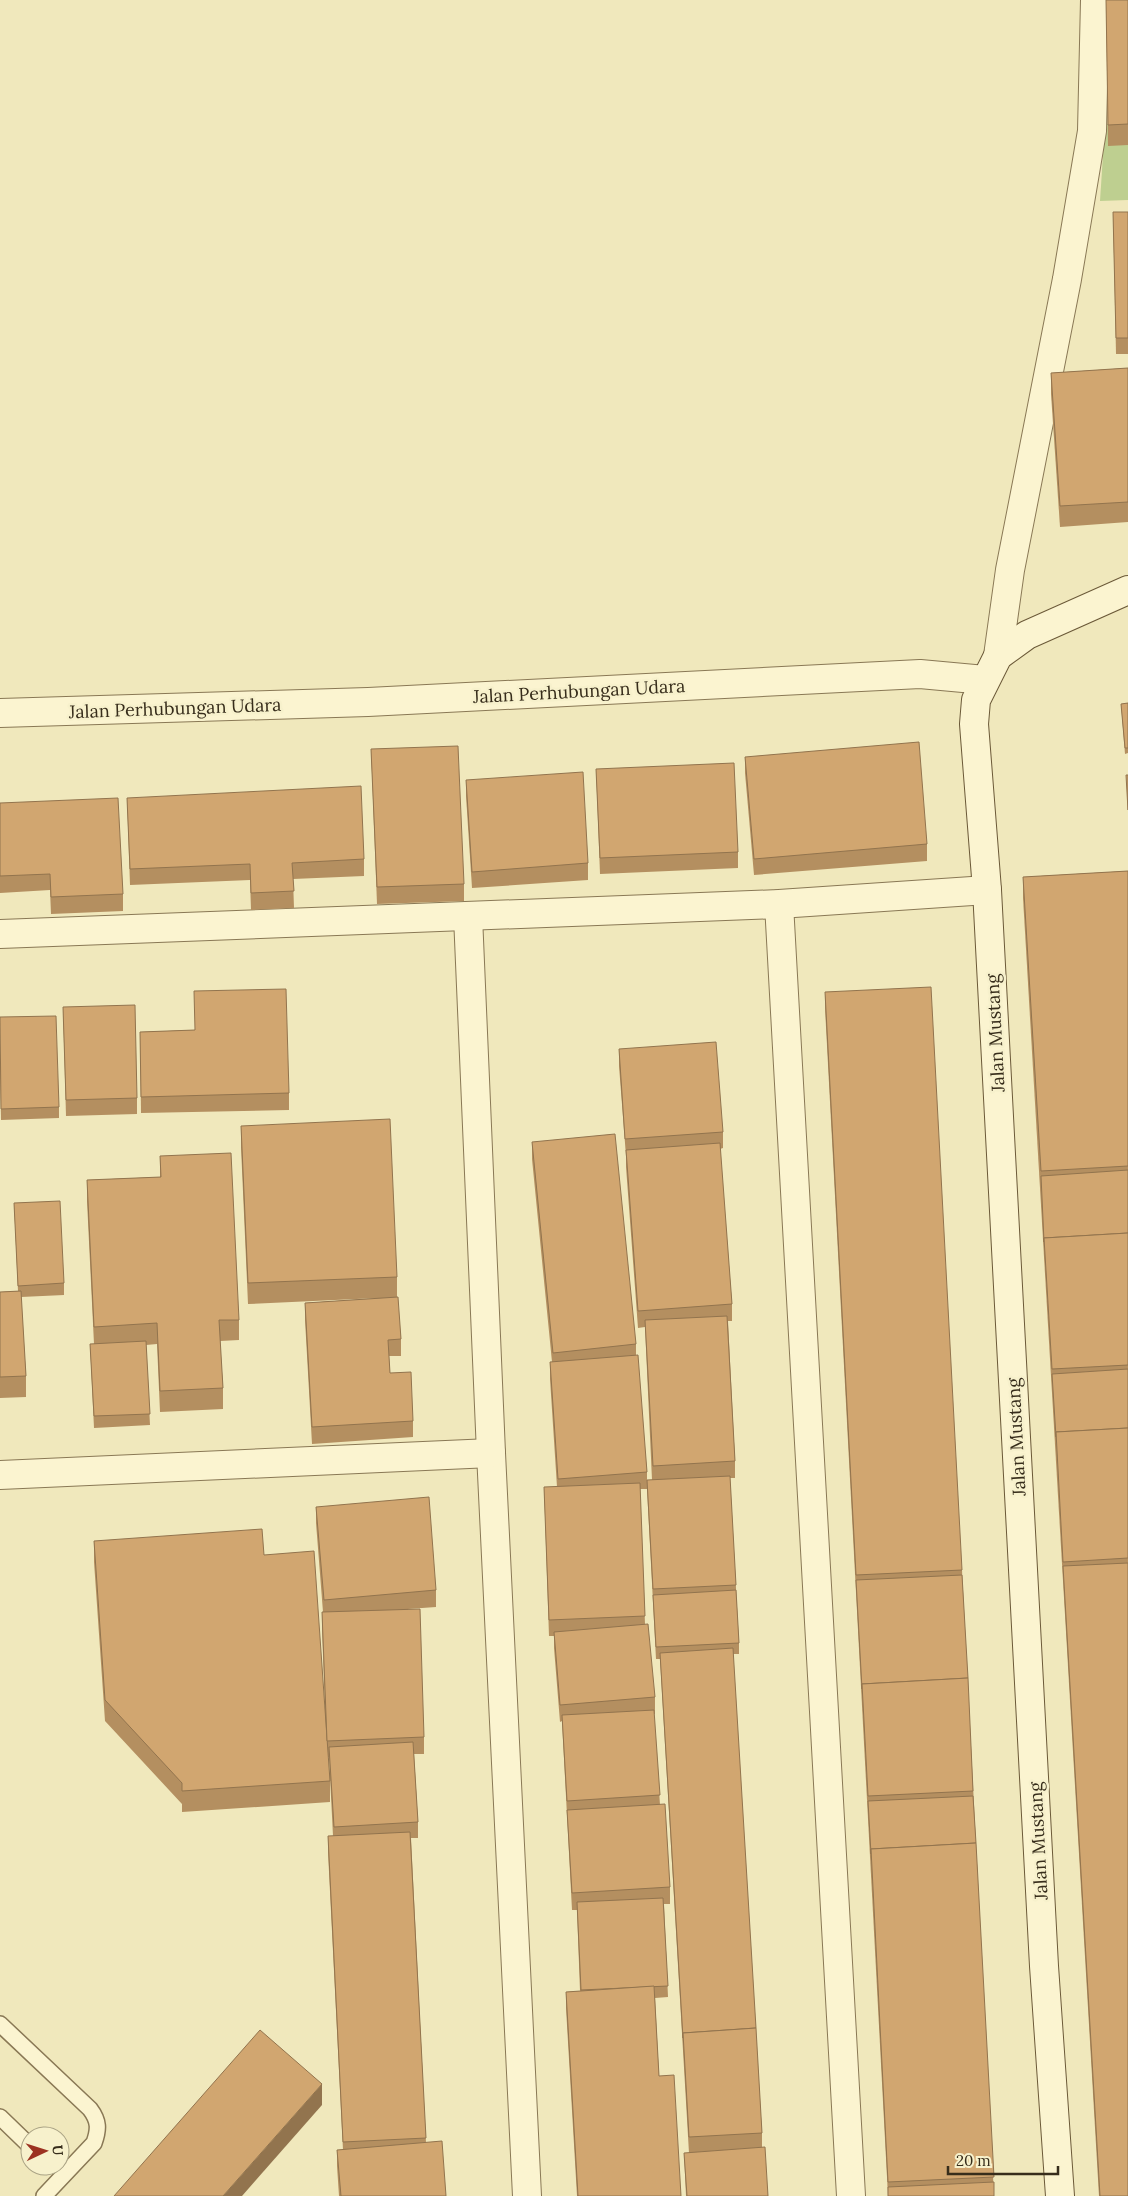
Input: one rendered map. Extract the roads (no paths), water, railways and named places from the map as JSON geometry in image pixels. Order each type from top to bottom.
[{"type":"street","points":[[984,680],[998,656],[1010,570],[1067,279],[1092,131],[1095,0]]},
{"type":"street","points":[[998,656],[1027,635],[1128,590]]},
{"type":"street","name":"Jalan Perhubungan Udara","points":[[0,713],[368,702],[920,674],[984,680]]},
{"type":"street","name":"Jalan Mustang","points":[[984,680],[976,700],[974,724],[987,890],[1043,1946],[1060,2196]]},
{"type":"street","points":[[0,934],[779,904],[987,890]]},
{"type":"street","points":[[779,904],[851,2196]]},
{"type":"street","points":[[468,916],[491,1454],[527,2196]]},
{"type":"street","points":[[0,1475],[491,1454]]},
{"type":"lane","points":[[0,2024],[90,2109],[98,2122],[98,2132],[94,2143],[70,2161]]},
{"type":"lane","points":[[0,2117],[20,2136]]},
{"type":"lane","points":[[43,2196],[53,2176]]}]
